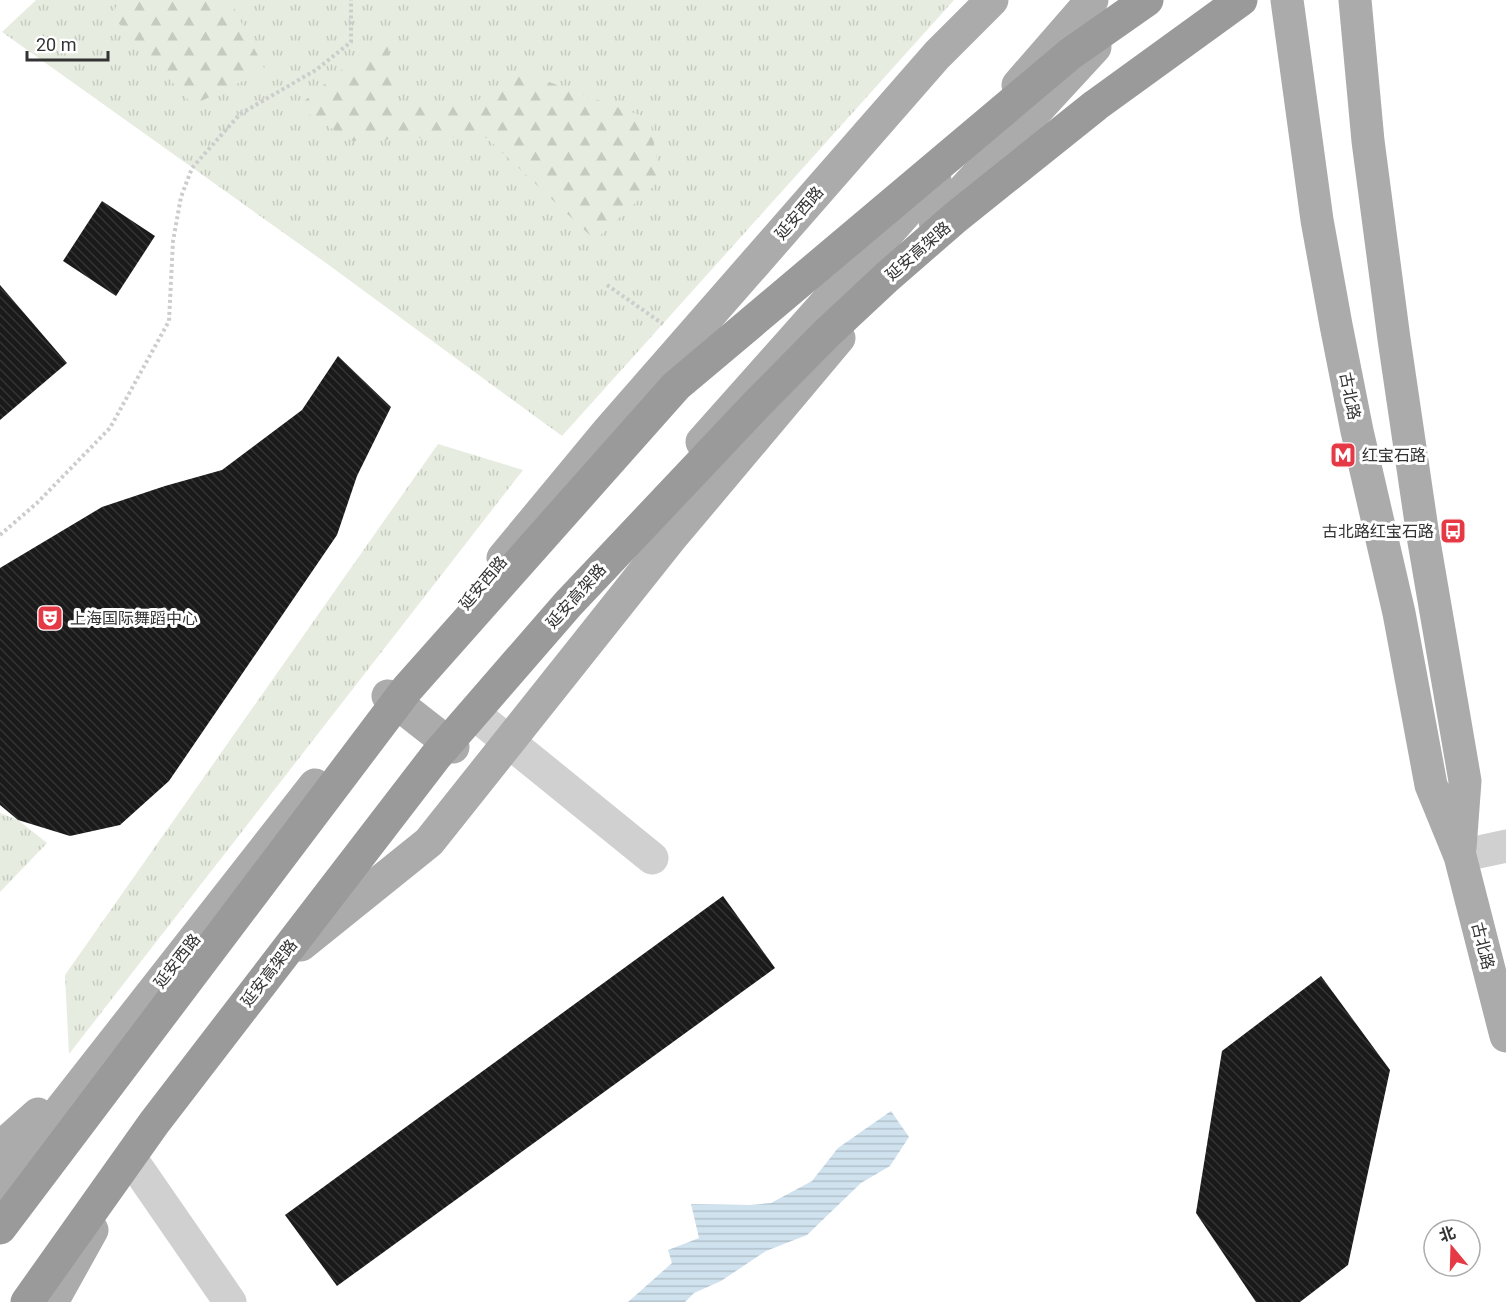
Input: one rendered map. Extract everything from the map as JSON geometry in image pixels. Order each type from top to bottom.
[{"type":"highway","points":[[0,1228],[407,689],[676,387],[1070,54],[1147,0]]},
{"type":"highway","name":"延安高架路","points":[[26,1302],[154,1123],[429,765],[576,595],[756,405],[826,334],[887,277],[1096,105],[1240,0]]},
{"type":"main road","name":"延安西路","points":[[0,1187],[310,791],[609,430],[937,55],[992,0]]},
{"type":"main road","points":[[26,1302],[132,1160],[581,584],[737,400],[916,203],[1092,0]]},
{"type":"main road","points":[[301,945],[429,842],[670,539],[804,381],[927,229],[1105,37],[1136,0]]},
{"type":"main road","name":"古北路","points":[[1287,0],[1317,220],[1355,421],[1399,613],[1431,785],[1460,856],[1506,1036]]},
{"type":"main road","name":"古北路","points":[[1355,0],[1368,141],[1394,339],[1423,536],[1465,781],[1460,856]]},
{"type":"main road","points":[[388,696],[453,747]]},
{"type":"main road","points":[[0,1148],[108,1050]]},
{"type":"main road","points":[[52,1302],[132,1160]]},
{"type":"street","points":[[477,716],[652,858]]},
{"type":"street","points":[[1460,856],[1506,846]]},
{"type":"street","points":[[132,1160],[230,1302]]},
{"type":"path","points":[[0,535],[37,503],[110,428],[169,321],[173,241],[181,197],[192,168],[240,114],[316,70],[351,42],[351,0]]},
{"type":"path","points":[[608,285],[687,341]]},
{"type":"green space","points":[[36,0],[954,0],[562,436],[326,263],[2,32]]},
{"type":"green space","points":[[119,0],[230,0],[265,70],[193,105],[112,16]]},
{"type":"green space","points":[[387,32],[393,102],[468,107],[522,72],[650,119],[660,180],[595,240],[487,138],[443,137],[352,141],[297,107]]},
{"type":"green space","points":[[438,444],[523,470],[69,1054],[65,975]]},
{"type":"green space","points":[[0,813],[18,820],[47,843],[0,892]]},
{"type":"water","points":[[891,1111],[909,1137],[890,1166],[861,1183],[807,1235],[766,1251],[721,1281],[694,1293],[685,1302],[628,1302],[672,1263],[668,1250],[699,1238],[691,1204],[771,1203],[812,1181],[838,1148]]},
{"type":"building","points":[[102,201],[155,236],[116,296],[63,261]]},
{"type":"building","points":[[0,285],[67,363],[0,420]]},
{"type":"building","points":[[338,356],[391,407],[357,476],[337,535],[169,781],[120,825],[70,836],[18,820],[0,805],[0,568],[102,507],[222,470],[302,410]]},
{"type":"building","points":[[723,896],[775,968],[337,1286],[285,1215]]},
{"type":"building","points":[[1321,976],[1390,1070],[1348,1265],[1300,1302],[1256,1302],[1196,1213],[1222,1051]]},
{"type":"place","name":"红宝石路","points":[[1343,455]]},
{"type":"place","name":"古北路红宝石路","points":[[1453,531]]},
{"type":"place","name":"上海国际舞蹈中心","points":[[50,618]]}]
